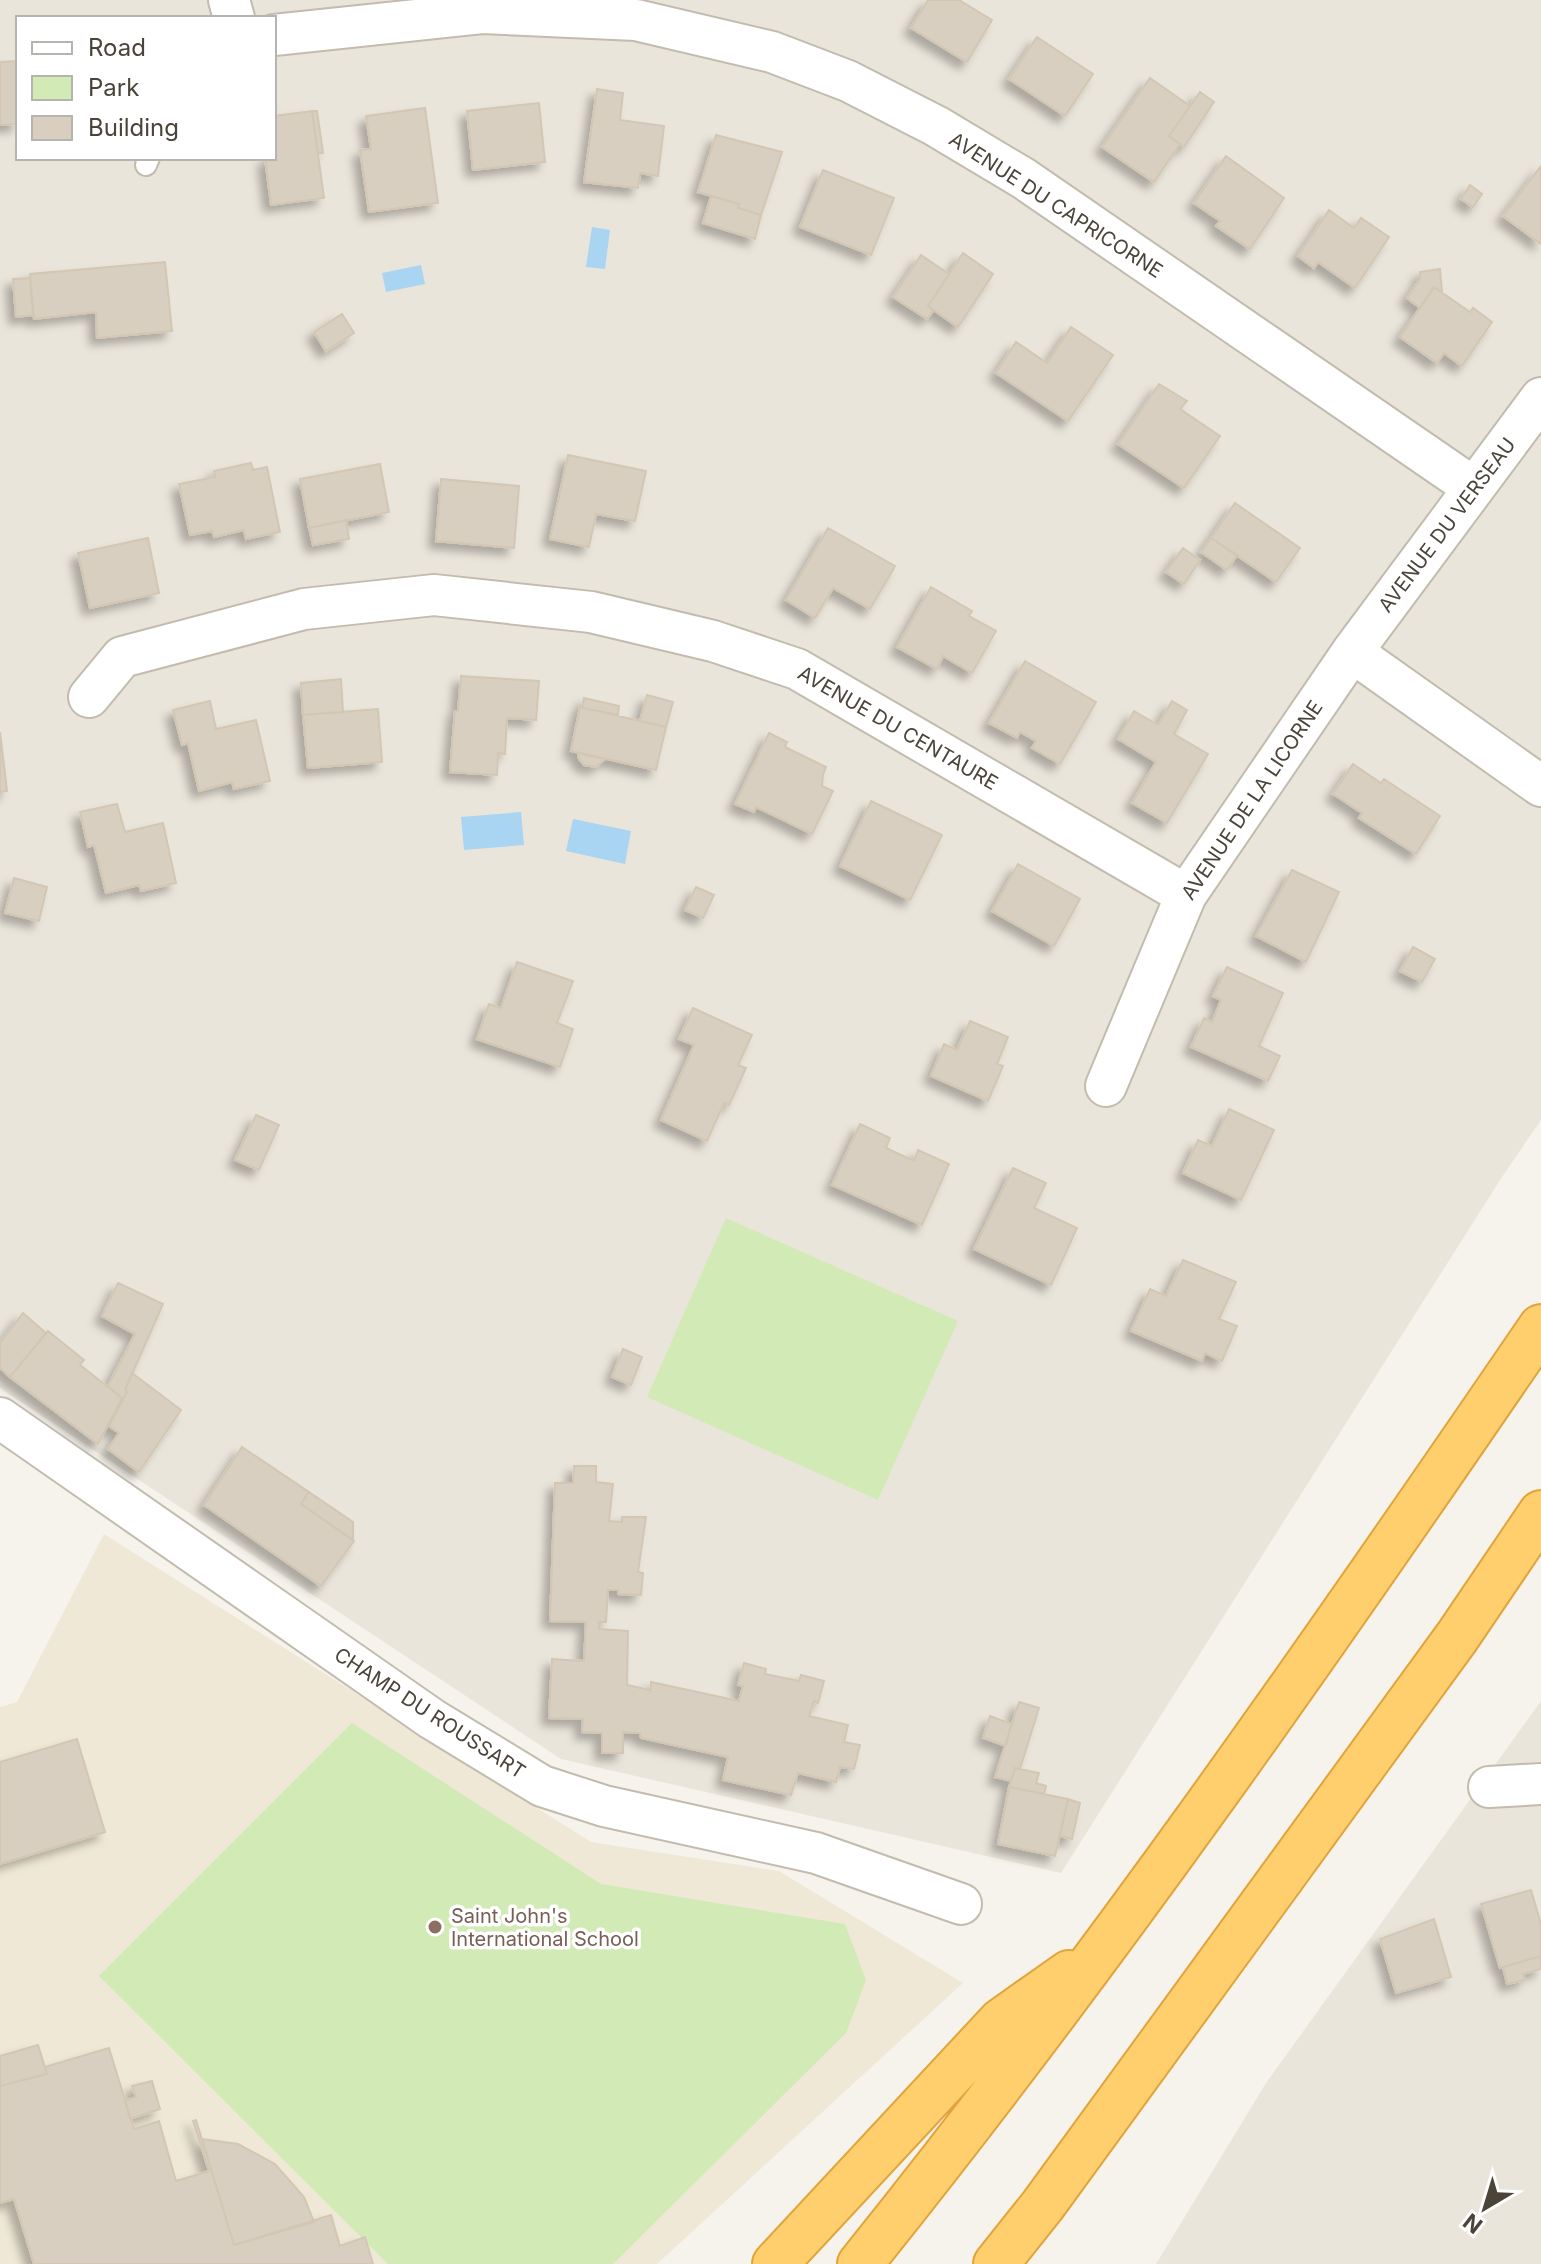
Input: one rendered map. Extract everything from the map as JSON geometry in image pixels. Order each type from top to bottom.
[{"type":"highway","points":[[860,2264],[1107,1946],[1362,1589],[1541,1327]]},
{"type":"highway","points":[[996,2264],[1043,2205],[1457,1637],[1541,1513]]},
{"type":"highway","points":[[775,2264],[1001,2021],[1107,1946]]},
{"type":"highway","points":[[1038,2264],[1043,2205]]},
{"type":"street","points":[[303,0],[355,25]]},
{"type":"street","name":"AVENUE DU CAPRICORNE","points":[[276,35],[482,13],[636,20],[772,52],[848,81],[936,126],[1023,178],[1474,488]]},
{"type":"street","name":"AVENUE DU VERSEAU","points":[[1352,652],[1541,398]]},
{"type":"street","name":"AVENUE DU CENTAURE","points":[[89,697],[122,657],[304,609],[434,595],[591,612],[713,641],[797,669],[1186,895]]},
{"type":"street","points":[[1352,652],[1541,786]]},
{"type":"street","name":"AVENUE DE LA LICORNE","points":[[1106,1086],[1186,895],[1352,652]]},
{"type":"street","name":"CHAMP DU ROUSSART","points":[[0,1418],[432,1719],[542,1786],[604,1806],[816,1853],[961,1904]]},
{"type":"street","points":[[1489,1787],[1541,1784]]},
{"type":"shaded area","points":[[0,0],[1541,0],[1541,1120],[1061,1873],[561,1759],[0,1388]]},
{"type":"shaded area","name":"Saint John's International School","points":[[104,1534],[591,1842],[779,1871],[963,1983],[657,2264],[0,2264],[0,1707],[17,1702]]},
{"type":"shaded area","points":[[1541,1701],[1541,2264],[1156,2264],[1266,2083]]},
{"type":"green space","points":[[726,1218],[958,1321],[878,1500],[647,1397]]},
{"type":"green space","points":[[352,1723],[601,1884],[845,1924],[866,1980],[846,2033],[613,2264],[388,2264],[99,1976]]},
{"type":"water","points":[[592,227],[610,230],[605,269],[586,267]]},
{"type":"water","points":[[421,265],[425,284],[386,292],[382,273]]},
{"type":"water","points":[[521,812],[524,845],[464,850],[461,817]]},
{"type":"water","points":[[573,819],[631,831],[625,864],[566,851]]},
{"type":"building","points":[[928,0],[959,0],[992,20],[967,62],[911,28]]},
{"type":"building","points":[[1037,37],[1093,74],[1065,116],[1009,79]]},
{"type":"building","points":[[16,61],[16,124],[0,125],[0,62]]},
{"type":"building","points":[[1150,78],[1190,106],[1169,136],[1180,144],[1154,182],[1102,147]]},
{"type":"building","points":[[597,89],[623,93],[620,120],[664,126],[658,176],[640,173],[638,188],[584,182]]},
{"type":"building","points":[[1200,92],[1214,102],[1184,147],[1169,136]]},
{"type":"building","points":[[539,103],[545,162],[473,170],[467,111]]},
{"type":"building","points":[[425,108],[438,203],[369,212],[360,150],[371,149],[366,116]]},
{"type":"building","points":[[312,111],[317,111],[323,153],[318,153]]},
{"type":"building","points":[[312,111],[324,198],[271,205],[265,160],[276,160],[276,116]]},
{"type":"building","points":[[716,135],[782,152],[761,215],[738,208],[739,204],[698,192]]},
{"type":"building","points":[[1226,156],[1284,198],[1250,249],[1216,226],[1220,221],[1194,203]]},
{"type":"building","points":[[1541,166],[1541,244],[1503,216]]},
{"type":"building","points":[[823,170],[894,198],[871,255],[800,227]]},
{"type":"building","points":[[1470,185],[1482,194],[1473,207],[1461,199]]},
{"type":"building","points":[[711,196],[739,204],[738,208],[761,215],[755,239],[703,223]]},
{"type":"building","points":[[1329,210],[1354,228],[1361,218],[1389,237],[1355,288],[1318,262],[1314,268],[1298,256]]},
{"type":"building","points":[[963,253],[993,274],[958,327],[928,306]]},
{"type":"building","points":[[921,255],[949,274],[928,306],[933,311],[927,319],[893,297]]},
{"type":"building","points":[[165,262],[172,331],[97,338],[96,312],[34,319],[30,274]]},
{"type":"building","points":[[1440,269],[1442,292],[1434,287],[1420,308],[1407,298],[1420,279],[1420,272]]},
{"type":"building","points":[[30,278],[33,315],[16,317],[13,279]]},
{"type":"building","points":[[1434,287],[1470,312],[1473,308],[1492,322],[1462,366],[1444,353],[1437,363],[1400,337]]},
{"type":"building","points":[[342,314],[354,333],[326,351],[314,332]]},
{"type":"building","points":[[1071,327],[1113,355],[1068,421],[996,373],[1016,342],[1047,363]]},
{"type":"building","points":[[1159,384],[1187,401],[1180,409],[1220,436],[1184,488],[1118,444]]},
{"type":"building","points":[[568,455],[646,471],[635,521],[596,514],[589,547],[550,539]]},
{"type":"building","points":[[251,463],[253,470],[267,467],[280,532],[246,539],[244,530],[214,537],[212,531],[190,535],[179,484],[215,477],[214,471]]},
{"type":"building","points":[[380,464],[389,512],[309,528],[300,479]]},
{"type":"building","points":[[441,479],[519,486],[514,548],[436,541]]},
{"type":"building","points":[[1235,503],[1300,548],[1276,582],[1211,538]]},
{"type":"building","points":[[346,520],[349,539],[313,545],[309,528]]},
{"type":"building","points":[[828,528],[895,566],[870,609],[833,588],[815,618],[786,600]]},
{"type":"building","points":[[148,538],[159,593],[90,608],[78,553]]},
{"type":"building","points":[[1211,538],[1237,555],[1227,570],[1201,552]]},
{"type":"building","points":[[1183,548],[1200,560],[1184,584],[1166,572]]},
{"type":"building","points":[[931,587],[972,611],[969,616],[996,631],[972,673],[943,656],[937,669],[897,647]]},
{"type":"building","points":[[1025,661],[1096,702],[1060,764],[1032,748],[1036,741],[1020,732],[1017,738],[989,723]]},
{"type":"building","points":[[461,676],[539,681],[536,720],[507,718],[505,754],[498,753],[497,775],[450,772]]},
{"type":"building","points":[[341,679],[343,712],[303,715],[301,683]]},
{"type":"building","points":[[647,695],[673,702],[666,727],[640,721]]},
{"type":"building","points":[[584,698],[619,706],[618,715],[582,708]]},
{"type":"building","points":[[210,701],[216,729],[256,720],[270,781],[234,789],[232,782],[199,791],[188,743],[182,745],[173,710]]},
{"type":"building","points":[[1172,701],[1187,710],[1174,734],[1208,754],[1167,823],[1132,803],[1156,762],[1118,739],[1134,711],[1158,725]]},
{"type":"building","points":[[580,707],[666,727],[656,770],[571,751]]},
{"type":"building","points":[[378,709],[382,762],[308,768],[303,715]]},
{"type":"building","points":[[0,732],[7,791],[0,792]]},
{"type":"building","points":[[769,733],[787,742],[785,747],[826,767],[822,786],[833,791],[812,834],[756,807],[754,812],[735,804]]},
{"type":"building","points":[[578,753],[605,759],[596,767],[584,765]]},
{"type":"building","points":[[1353,764],[1381,783],[1384,779],[1440,816],[1416,854],[1359,818],[1362,813],[1333,794]]},
{"type":"building","points":[[871,801],[942,835],[910,900],[840,866]]},
{"type":"building","points":[[117,804],[125,832],[163,823],[176,883],[141,891],[139,885],[106,893],[94,845],[88,847],[80,812]]},
{"type":"building","points":[[1018,864],[1080,899],[1054,946],[992,911]]},
{"type":"building","points":[[1292,870],[1339,892],[1306,962],[1256,936]]},
{"type":"building","points":[[14,878],[47,887],[39,921],[5,913]]},
{"type":"building","points":[[696,887],[714,895],[703,918],[685,910]]},
{"type":"building","points":[[1413,947],[1435,959],[1422,982],[1400,971]]},
{"type":"building","points":[[517,962],[573,981],[557,1023],[573,1029],[560,1067],[477,1039],[489,1004],[501,1008]]},
{"type":"building","points":[[1227,967],[1283,993],[1259,1046],[1280,1056],[1268,1081],[1191,1047],[1204,1018],[1212,1022],[1221,1000],[1213,996]]},
{"type":"building","points":[[693,1008],[752,1035],[738,1065],[746,1068],[729,1105],[724,1103],[707,1141],[661,1120],[694,1045],[679,1039]]},
{"type":"building","points":[[970,1021],[1008,1037],[997,1064],[1003,1066],[988,1101],[931,1076],[944,1044],[957,1050]]},
{"type":"building","points":[[1229,1109],[1274,1130],[1241,1200],[1183,1173],[1198,1140],[1212,1146]]},
{"type":"building","points":[[256,1115],[279,1125],[259,1170],[235,1160]]},
{"type":"building","points":[[860,1124],[890,1138],[886,1148],[914,1161],[918,1150],[949,1164],[922,1225],[832,1185]]},
{"type":"building","points":[[1013,1168],[1046,1183],[1034,1208],[1077,1228],[1051,1285],[974,1249]]},
{"type":"building","points":[[1183,1260],[1236,1282],[1219,1319],[1237,1326],[1222,1361],[1205,1353],[1202,1361],[1131,1331],[1150,1289],[1166,1296]]},
{"type":"building","points":[[118,1283],[163,1304],[125,1390],[127,1392],[109,1426],[122,1398],[108,1386],[135,1334],[102,1316]]},
{"type":"building","points":[[23,1313],[46,1333],[10,1377],[0,1368],[0,1343]]},
{"type":"building","points":[[48,1331],[84,1360],[80,1365],[122,1398],[98,1444],[10,1377]]},
{"type":"building","points":[[623,1349],[642,1357],[631,1385],[612,1377]]},
{"type":"building","points":[[132,1373],[181,1410],[139,1472],[108,1449],[119,1433],[109,1426],[127,1392],[125,1390]]},
{"type":"building","points":[[242,1447],[309,1492],[301,1504],[354,1541],[321,1586],[204,1505]]},
{"type":"building","points":[[574,1466],[596,1466],[596,1482],[613,1484],[609,1521],[622,1522],[622,1517],[646,1517],[638,1572],[643,1573],[641,1595],[618,1594],[618,1590],[608,1590],[606,1622],[599,1622],[599,1629],[628,1631],[627,1685],[650,1690],[651,1682],[739,1701],[743,1686],[738,1685],[744,1663],[766,1669],[765,1674],[799,1681],[801,1675],[824,1681],[818,1703],[814,1701],[809,1716],[848,1725],[844,1742],[860,1745],[854,1769],[840,1767],[836,1782],[798,1773],[791,1795],[723,1780],[728,1757],[641,1738],[640,1733],[623,1732],[623,1753],[602,1753],[602,1733],[582,1732],[583,1719],[549,1718],[552,1659],[584,1661],[586,1622],[550,1621],[555,1483],[573,1483]]},
{"type":"building","points":[[309,1492],[353,1522],[353,1540],[301,1504]]},
{"type":"building","points":[[1019,1702],[1039,1708],[1020,1769],[1015,1768],[1011,1781],[995,1777]]},
{"type":"building","points":[[990,1716],[1011,1724],[1006,1746],[983,1738]]},
{"type":"building","points":[[77,1739],[105,1832],[0,1864],[0,1762]]},
{"type":"building","points":[[1015,1768],[1039,1773],[1036,1783],[1046,1786],[1044,1794],[1009,1787]]},
{"type":"building","points":[[1009,1787],[1068,1799],[1055,1856],[998,1844]]},
{"type":"building","points":[[1068,1799],[1080,1803],[1072,1839],[1060,1836]]},
{"type":"building","points":[[1531,1890],[1541,1924],[1541,1956],[1500,1968],[1481,1904]]},
{"type":"building","points":[[1434,1919],[1451,1977],[1396,1993],[1380,1939]]},
{"type":"building","points":[[1541,1956],[1541,1969],[1523,1974],[1525,1980],[1507,1984],[1503,1967]]},
{"type":"building","points":[[38,2045],[47,2074],[0,2086],[0,2056]]},
{"type":"building","points":[[109,2048],[134,2129],[159,2121],[176,2181],[209,2171],[193,2121],[196,2120],[234,2245],[331,2215],[340,2246],[365,2237],[373,2264],[34,2264],[14,2199],[0,2203],[0,2086],[47,2074],[45,2067]]},
{"type":"building","points":[[152,2081],[160,2109],[130,2119],[125,2101],[136,2097],[132,2086]]},
{"type":"building","points":[[202,2139],[238,2144],[275,2164],[304,2197],[314,2222],[234,2245]]},
{"type":"place","name":"Saint John's International School","points":[[435,1927]]}]
